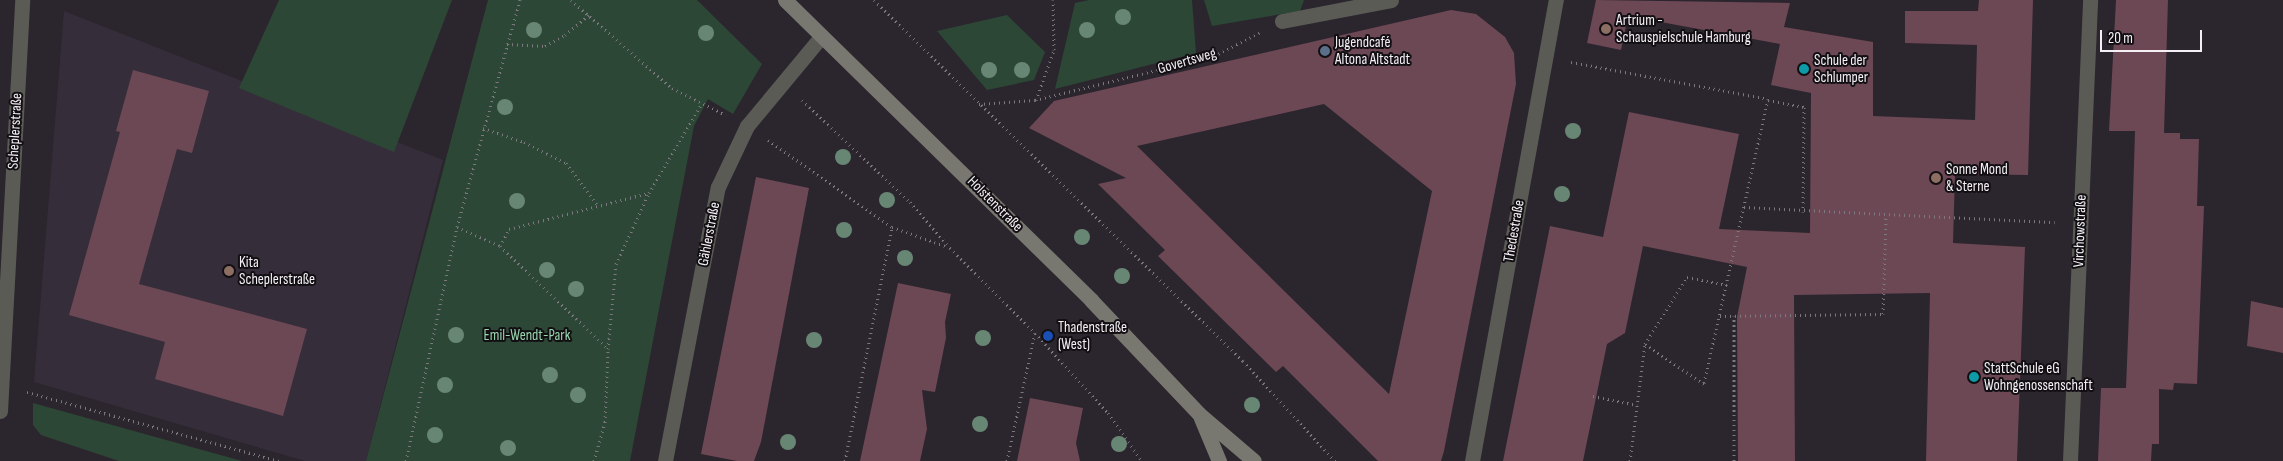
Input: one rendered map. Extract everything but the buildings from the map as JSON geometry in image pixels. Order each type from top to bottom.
[{"type":"main road","name":"Holstenstraße","points":[[786,0],[821,37],[904,114],[1091,300],[1199,414],[1254,461]]},
{"type":"main road","name":"Holstenstraße","points":[[1199,414],[1220,461]]},
{"type":"street","name":"Scheplerstraße","points":[[0,411],[22,0]]},
{"type":"street","points":[[1282,21],[1390,0]]},
{"type":"street","name":"Thedestraße","points":[[1472,461],[1556,0]]},
{"type":"street","name":"Virchowstraße","points":[[2070,461],[2090,0]]},
{"type":"street","name":"Gählerstraße","points":[[665,461],[718,188],[746,126],[821,37]]},
{"type":"path","points":[[406,461],[457,228],[483,128],[520,0]]},
{"type":"path","points":[[571,0],[672,88],[746,126],[892,227],[950,248]]},
{"type":"path","points":[[874,0],[1243,361],[1335,461]]},
{"type":"path","points":[[1035,100],[1054,50],[1053,0]]},
{"type":"path","points":[[507,44],[544,46],[565,35],[588,15]]},
{"type":"path","name":"Govertsweg","points":[[979,104],[1035,100],[1214,56],[1282,21]]},
{"type":"path","points":[[1546,58],[1804,107],[1803,212]]},
{"type":"path","points":[[783,81],[910,202],[950,248],[1035,333],[1108,412],[1142,461]]},
{"type":"path","points":[[1645,344],[1704,384],[1768,100]]},
{"type":"path","points":[[594,461],[605,422],[608,349],[616,264],[649,193],[702,103]]},
{"type":"path","points":[[483,128],[524,142],[566,163],[598,206]]},
{"type":"path","points":[[500,246],[509,229],[649,193]]},
{"type":"path","points":[[1744,207],[1886,216],[2081,222]]},
{"type":"path","points":[[1720,316],[1884,314],[1886,216]]},
{"type":"path","points":[[845,461],[892,227]]},
{"type":"path","points":[[457,228],[500,246],[608,349]]},
{"type":"path","points":[[1630,461],[1645,344],[1687,277],[1727,285]]},
{"type":"path","points":[[1734,316],[1734,461]]},
{"type":"path","points":[[1007,461],[1035,333]]},
{"type":"path","points":[[1,382],[279,461]]},
{"type":"path","points":[[1593,396],[1637,405]]},
{"type":"shaded area","name":"Kita Scheplerstraße","points":[[64,11],[443,160],[366,461],[305,461],[34,382]]},
{"type":"green space","points":[[279,0],[452,0],[394,152],[239,88]]},
{"type":"green space","name":"Emil-Wendt-Park","points":[[488,0],[697,0],[762,64],[733,114],[708,99],[694,126],[630,461],[366,461]]},
{"type":"green space","points":[[1089,0],[1192,0],[1196,53],[1055,89],[1075,3]]},
{"type":"green space","points":[[1204,0],[1304,0],[1300,11],[1212,26]]},
{"type":"green space","points":[[1007,15],[1045,52],[1034,80],[987,90],[937,31]]},
{"type":"green space","points":[[33,403],[242,461],[119,461],[41,435],[33,425]]},
{"type":"place","name":"Artrium - Schauspielschule Hamburg","points":[[1606,29]]},
{"type":"place","name":"Jugendcafé Altona Altstadt","points":[[1325,51]]},
{"type":"place","name":"Schule der Schlumper","points":[[1804,69]]},
{"type":"place","name":"Sonne Mond & Sterne","points":[[1936,178]]},
{"type":"place","name":"Kita Scheplerstraße","points":[[229,271]]},
{"type":"place","name":"Thadenstraße (West)","points":[[1048,336]]},
{"type":"place","name":"StattSchule eG Wohngenossenschaft","points":[[1974,377]]}]
